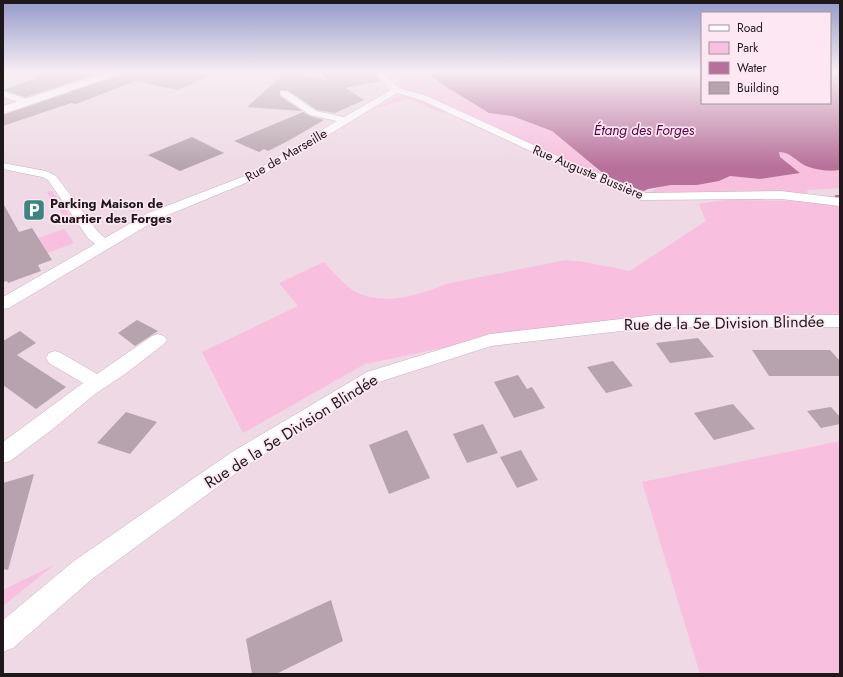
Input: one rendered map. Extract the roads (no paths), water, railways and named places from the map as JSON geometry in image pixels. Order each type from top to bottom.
[{"type":"main road","points":[[3,110],[21,104]]},
{"type":"street","points":[[299,104],[313,113],[344,120]]},
{"type":"street","name":"Rue de Marseille","points":[[3,304],[153,216],[254,176],[281,161],[344,120],[372,104]]},
{"type":"street","name":"Rue Auguste Bussière","points":[[436,104],[558,160],[644,197],[780,195],[840,202]]},
{"type":"street","points":[[3,166],[46,174],[52,178],[93,236],[104,245]]},
{"type":"street","points":[[818,199],[819,193],[840,191]]},
{"type":"street","name":"Rue de la 5e Division Blindée","points":[[3,638],[83,570],[239,459],[373,377],[490,340],[656,321],[840,321]]},
{"type":"street","points":[[3,454],[158,340]]},
{"type":"street","points":[[55,358],[98,383]]},
{"type":"water","name":"Étang des Forges","points":[[474,104],[840,104],[840,170],[819,170],[802,164],[790,155],[779,152],[780,157],[800,173],[760,179],[730,176],[719,181],[697,185],[671,185],[644,191],[634,189],[605,175],[552,131],[512,116],[489,113]]},
{"type":"place","name":"Parking Maison de Quartier des Forges","points":[[34,210]]}]
